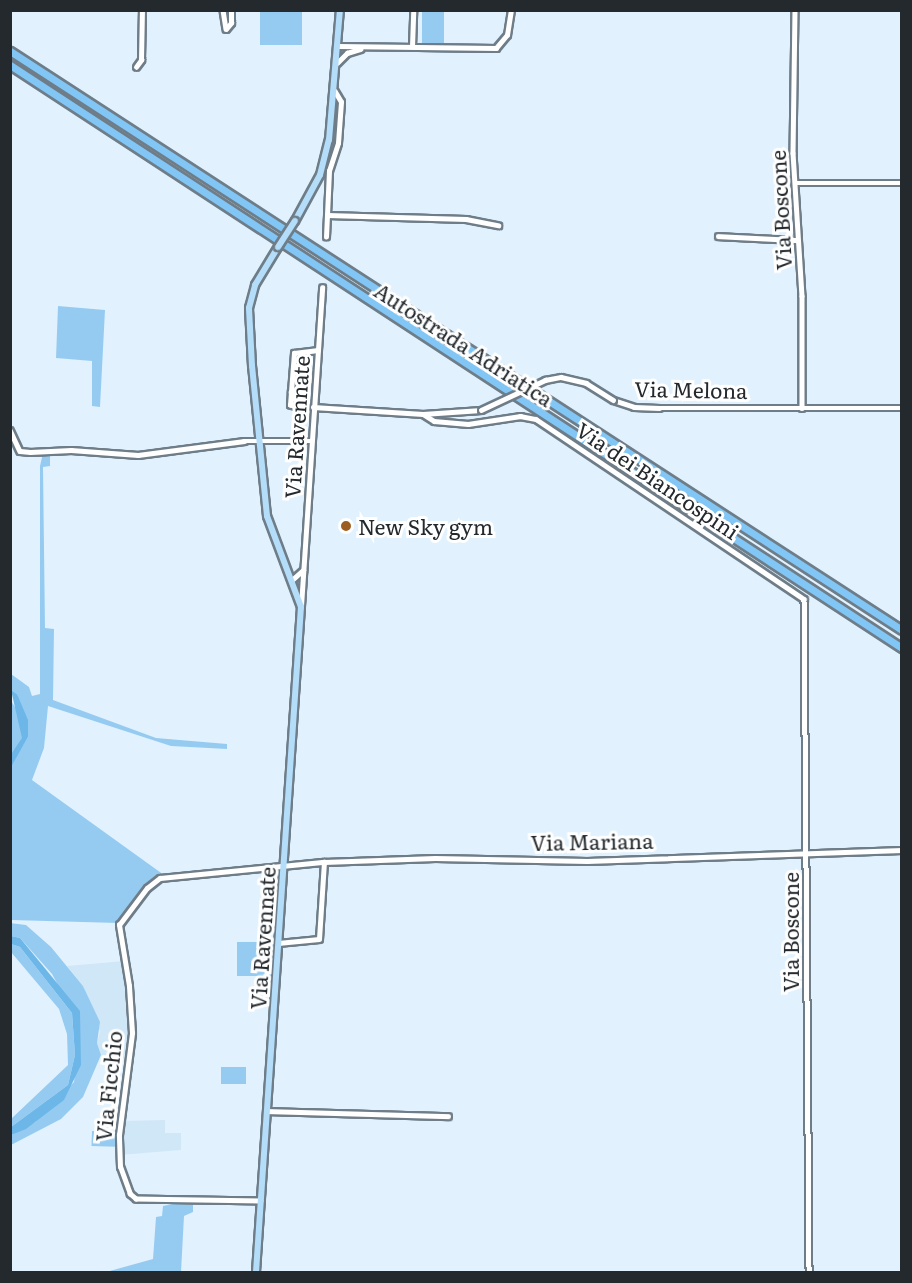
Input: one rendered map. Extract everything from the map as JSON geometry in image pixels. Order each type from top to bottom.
[{"type":"highway","name":"Autostrada Adriatica","points":[[10,51],[902,630]]},
{"type":"highway","name":"Autostrada Adriatica","points":[[10,65],[902,648]]},
{"type":"main road","points":[[335,92],[340,10]]},
{"type":"main road","name":"Via Ravennate","points":[[256,1272],[301,607],[267,516],[249,308],[255,285],[296,220],[320,175],[335,92]]},
{"type":"street","points":[[136,67],[141,60],[142,10]]},
{"type":"street","points":[[223,10],[226,29],[231,23],[231,10]]},
{"type":"street","points":[[412,48],[413,10]]},
{"type":"street","points":[[338,46],[348,44],[363,48],[496,48],[507,35],[511,10]]},
{"type":"street","name":"Via Boscone","points":[[795,10],[795,183],[802,408]]},
{"type":"street","points":[[339,33],[348,44]]},
{"type":"street","points":[[338,46],[347,53]]},
{"type":"street","points":[[337,63],[347,53],[363,48]]},
{"type":"street","points":[[326,237],[330,171],[339,133],[341,102],[335,92]]},
{"type":"street","points":[[795,183],[902,183]]},
{"type":"street","points":[[327,215],[466,219],[498,225]]},
{"type":"street","points":[[718,236],[797,240]]},
{"type":"street","name":"Via Ravennate","points":[[301,607],[322,288]]},
{"type":"street","points":[[291,392],[294,352],[318,350]]},
{"type":"street","name":"Via Melona","points":[[313,407],[423,414],[481,410],[545,380],[561,377],[586,383],[613,400],[634,407],[902,408]]},
{"type":"street","name":"Via dei Biancospini","points":[[423,414],[434,421],[468,424],[510,416],[536,419],[799,593]]},
{"type":"street","points":[[10,430],[20,452],[138,455],[259,440],[311,441]]},
{"type":"street","points":[[292,580],[304,569]]},
{"type":"street","name":"Via Boscone","points":[[799,593],[805,608],[809,1272]]},
{"type":"street","name":"Via Mariana","points":[[283,866],[324,862],[435,858],[587,861],[902,850]]},
{"type":"street","points":[[278,943],[319,939],[324,862]]},
{"type":"street","name":"Via Ficchio","points":[[261,1201],[145,1200],[130,1194],[118,1153],[132,1033],[129,986],[119,925],[147,888],[160,878],[283,866]]},
{"type":"street","points":[[267,1111],[448,1116]]},
{"type":"shaded area","points":[[260,11],[302,11],[302,45],[260,45]]},
{"type":"shaded area","points":[[422,11],[444,11],[444,43],[422,43]]},
{"type":"shaded area","points":[[58,306],[105,310],[100,407],[92,406],[92,361],[56,358]]},
{"type":"shaded area","points":[[43,453],[50,453],[50,466],[43,467],[45,628],[54,629],[53,700],[156,738],[227,744],[227,749],[171,746],[48,706],[44,748],[32,780],[164,875],[150,880],[118,923],[11,920],[10,767],[28,737],[17,694],[11,690],[11,674],[29,687],[32,696],[40,694],[40,466]]},
{"type":"shaded area","points":[[11,690],[17,694],[28,720],[28,737],[11,767],[11,754],[22,738]]},
{"type":"shaded area","points":[[10,699],[18,712],[23,738],[11,754]]},
{"type":"shaded area","points":[[10,923],[26,925],[51,947],[83,986],[100,1022],[97,1043],[101,1055],[83,1097],[61,1119],[11,1145],[11,1135],[35,1122],[74,1082],[80,1026],[52,974],[20,938],[11,936]]},
{"type":"shaded area","points":[[11,936],[20,938],[80,1011],[81,1065],[64,1100],[26,1129],[11,1135],[11,1127],[68,1085],[75,1055],[72,1013],[20,947],[11,944]]},
{"type":"shaded area","points":[[237,942],[275,942],[275,976],[237,976]]},
{"type":"shaded area","points":[[11,944],[20,947],[72,1013],[75,1055],[68,1085],[11,1127],[11,1119],[68,1065],[67,1034],[59,1009],[11,952]]},
{"type":"shaded area","points":[[124,961],[131,1006],[129,1059],[101,1055],[97,1043],[100,1032],[83,986],[67,966]]},
{"type":"shaded area","points":[[221,1067],[246,1067],[246,1084],[221,1084]]},
{"type":"shaded area","points":[[165,1120],[165,1133],[181,1133],[181,1150],[119,1155],[122,1121]]},
{"type":"shaded area","points":[[92,1131],[116,1132],[115,1147],[91,1146]]},
{"type":"shaded area","points":[[193,1202],[193,1212],[184,1216],[181,1272],[106,1272],[153,1259],[156,1217],[162,1216],[163,1206]]},
{"type":"place","name":"New Sky gym","points":[[346,526]]}]
